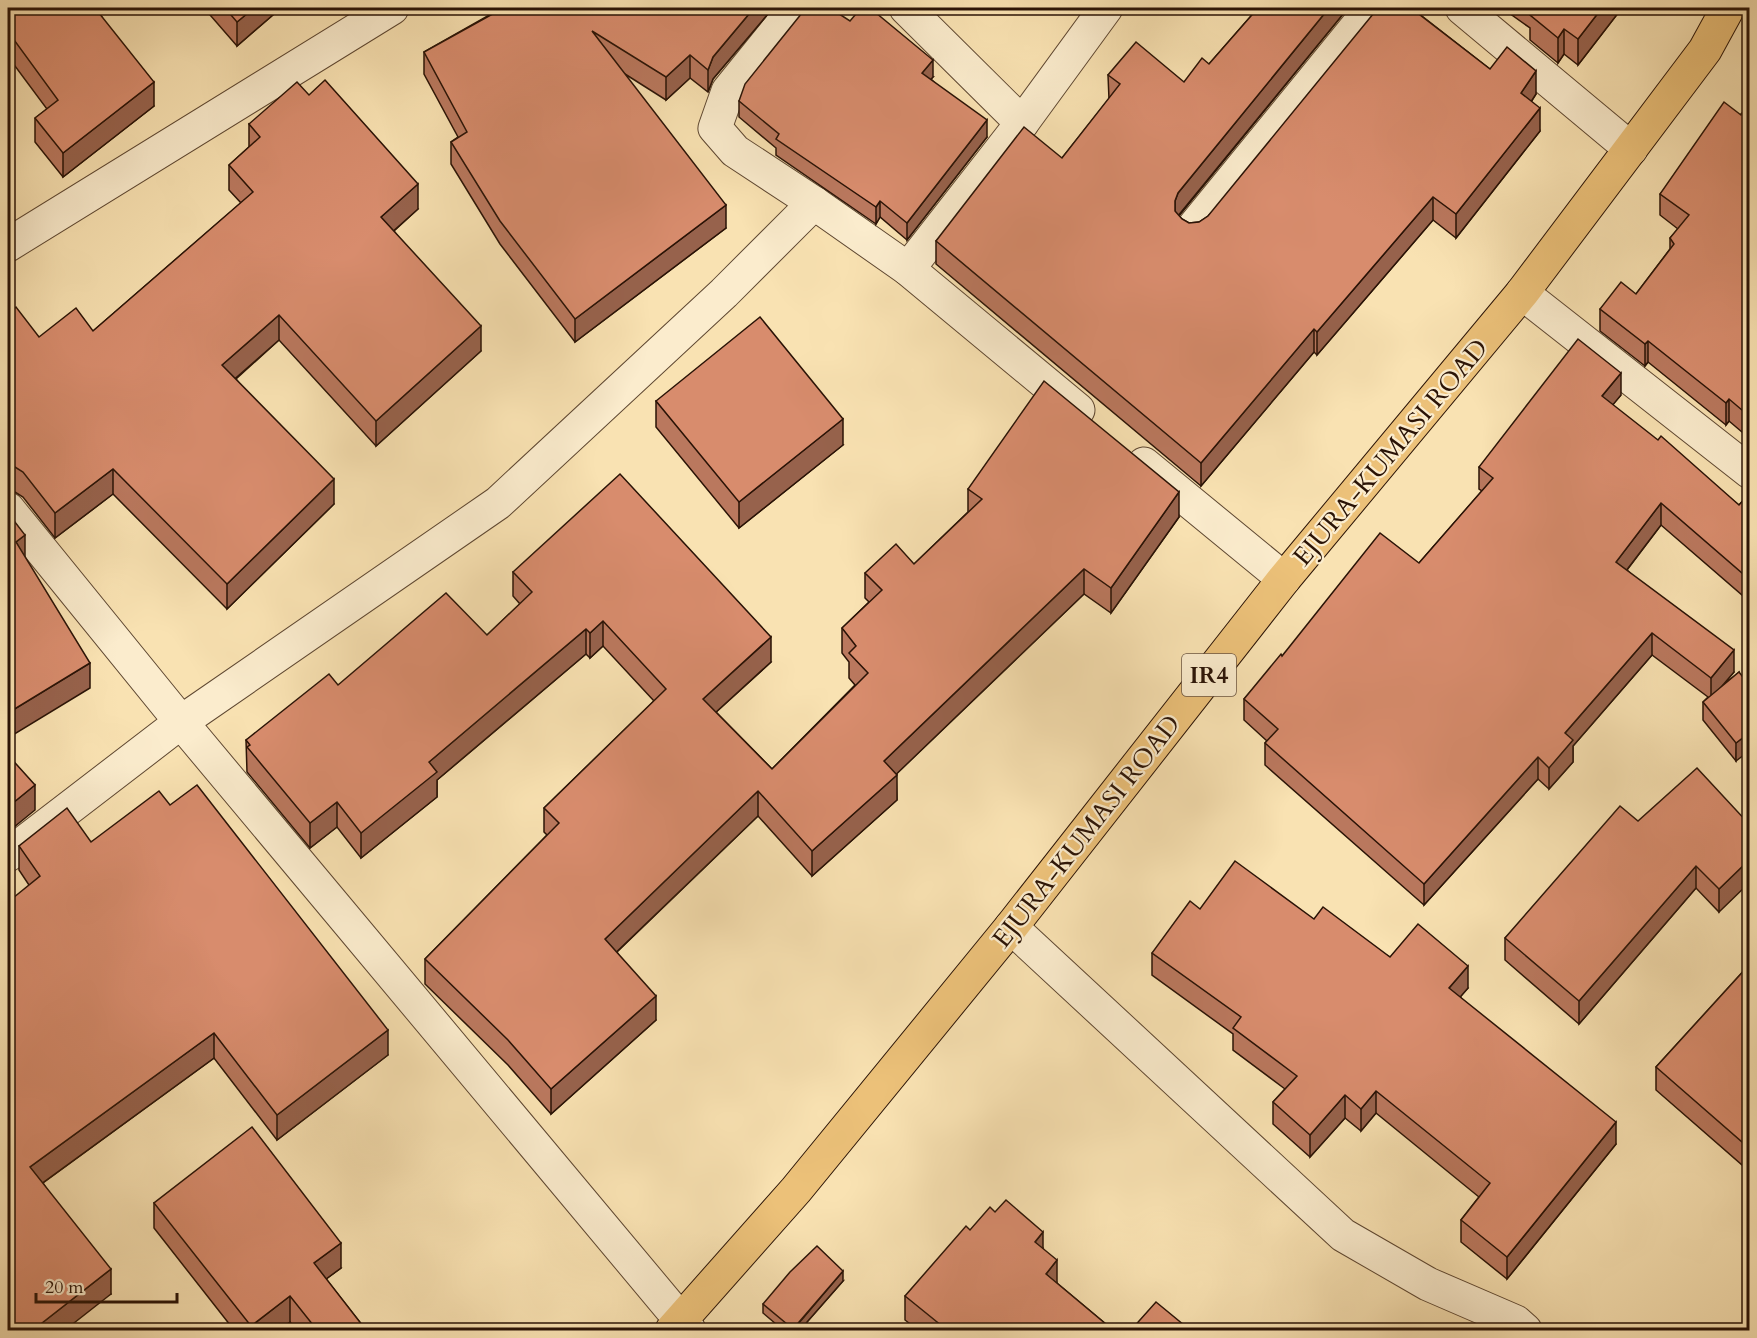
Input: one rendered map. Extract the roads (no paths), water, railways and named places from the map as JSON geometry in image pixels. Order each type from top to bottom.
[{"type":"main road","name":"EJURA-KUMASI ROAD","points":[[681,1327],[1011,927],[1284,579],[1522,293],[1705,50],[1728,8]]},
{"type":"street","points":[[8,245],[392,8]]},
{"type":"street","points":[[795,8],[728,91],[715,128],[735,151],[814,202],[908,269],[1284,579]]},
{"type":"street","points":[[906,8],[1022,123]]},
{"type":"street","points":[[908,269],[1022,123],[1106,8]]},
{"type":"street","points":[[1193,228],[1372,8]]},
{"type":"street","points":[[1462,8],[1631,149]]},
{"type":"street","points":[[8,855],[181,722],[498,503],[724,293],[814,202]]},
{"type":"street","points":[[1522,293],[1749,472]]},
{"type":"street","points":[[8,509],[681,1327]]},
{"type":"street","points":[[1011,927],[1343,1235],[1428,1284],[1516,1322],[1525,1330]]}]
